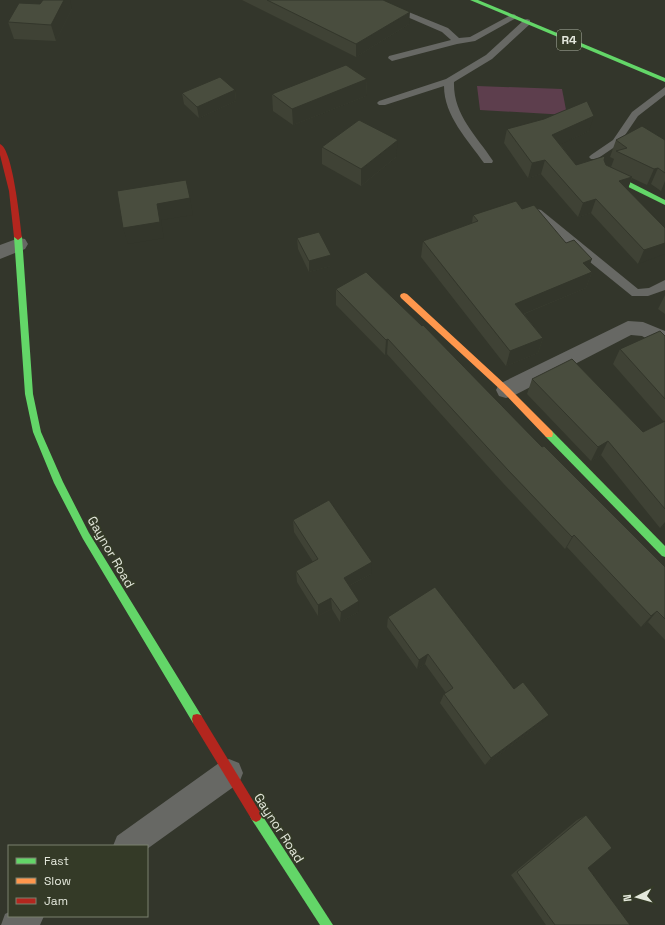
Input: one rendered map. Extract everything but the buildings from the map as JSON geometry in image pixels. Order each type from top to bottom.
[{"type":"main road","name":"R4","points":[[473,0],[665,80]]},
{"type":"main road","name":"Gaynor Road","points":[[0,146],[7,163],[12,183],[19,244],[29,394],[36,432],[59,483],[86,536],[229,773],[327,925]]},
{"type":"main road","points":[[608,174],[665,203]]},
{"type":"main road","points":[[404,296],[506,390],[665,553]]},
{"type":"street","points":[[0,253],[19,244]]},
{"type":"street","points":[[506,390],[628,328],[643,329],[653,332],[665,340]]},
{"type":"street","points":[[128,845],[229,773]]},
{"type":"street","points":[[16,925],[28,917]]},
{"type":"lane","points":[[372,0],[445,30],[457,41]]},
{"type":"lane","points":[[392,58],[457,41],[472,39],[514,17]]},
{"type":"lane","points":[[382,103],[449,81],[489,57],[527,22]]},
{"type":"lane","points":[[449,81],[448,92],[456,114],[488,161]]},
{"type":"lane","points":[[594,157],[616,142],[635,114],[665,90]]},
{"type":"lane","points":[[537,213],[636,293],[648,293],[665,284]]},
{"type":"shaded area","points":[[477,86],[562,89],[567,115],[480,110]]},
{"type":"traffic: fast","points":[[473,0],[665,80]]},
{"type":"traffic: fast","points":[[608,174],[665,203]]},
{"type":"traffic: fast","points":[[18,237],[29,394],[37,432],[59,483],[86,536],[197,719]]},
{"type":"traffic: fast","points":[[549,434],[665,553]]},
{"type":"traffic: fast","points":[[256,816],[327,925]]},
{"type":"traffic: slow","points":[[404,296],[506,390],[549,434]]},
{"type":"traffic: jam","points":[[0,146],[10,180],[18,237]]},
{"type":"traffic: jam","points":[[197,719],[256,816]]}]
